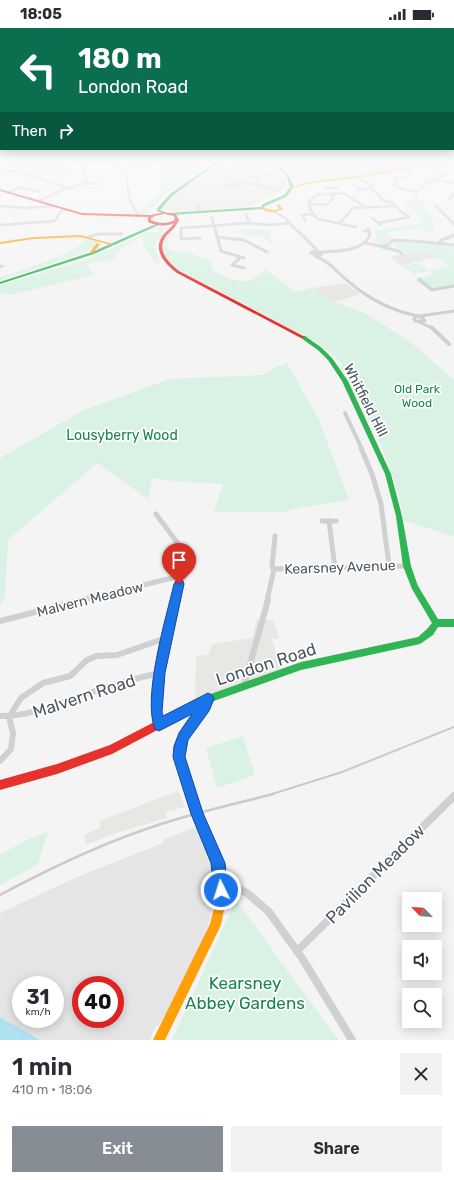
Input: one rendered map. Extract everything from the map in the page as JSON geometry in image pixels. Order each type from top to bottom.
[{"type":"main road","points":[[160,205],[156,214],[161,224],[170,227],[170,231]]},
{"type":"main road","points":[[0,283],[57,266],[143,229],[162,205]]},
{"type":"main road","points":[[53,206],[90,215],[135,215],[156,214],[199,208],[244,210],[268,208],[276,205]]},
{"type":"main road","points":[[0,283],[92,252],[106,244],[161,224],[172,223],[189,214],[268,208]]},
{"type":"main road","points":[[156,214],[175,215],[177,219]]},
{"type":"main road","name":"Whitfield Hill","points":[[177,219],[176,225],[161,240],[159,249],[162,258],[170,267],[304,338],[330,358],[344,381],[388,474],[399,516],[407,566],[415,587],[436,623]]},
{"type":"main road","points":[[0,243],[34,238],[80,236],[88,237],[106,244]]},
{"type":"main road","points":[[436,623],[454,623]]},
{"type":"main road","name":"London Road","points":[[0,785],[57,769],[112,749],[208,699],[301,666],[420,640],[430,632],[436,623]]},
{"type":"main road","points":[[159,1040],[215,925],[221,900],[221,880],[218,863],[197,814],[179,757],[183,737],[208,699]]},
{"type":"street","points":[[132,205],[135,215]]},
{"type":"street","points":[[280,205],[283,216]]},
{"type":"street","points":[[309,205],[313,214],[318,219],[356,227]]},
{"type":"street","points":[[362,205],[367,208]]},
{"type":"street","points":[[0,206],[26,208],[53,206]]},
{"type":"street","points":[[340,223],[351,209],[396,206],[409,218],[380,225],[373,218],[368,218]]},
{"type":"street","points":[[436,206],[454,224]]},
{"type":"street","points":[[268,208],[283,216],[310,246],[321,253],[326,261],[356,288],[417,322],[431,327]]},
{"type":"street","points":[[0,224],[55,221],[60,212],[65,209]]},
{"type":"street","points":[[246,214],[249,223]]},
{"type":"street","points":[[298,214],[313,214]]},
{"type":"street","points":[[302,215],[305,220]]},
{"type":"street","points":[[212,217],[221,251],[244,258]]},
{"type":"street","points":[[200,238],[181,239],[181,228],[249,223],[270,225],[289,223]]},
{"type":"street","points":[[312,252],[330,252],[353,248],[366,243],[370,239],[370,232],[368,228]]},
{"type":"street","points":[[364,232],[370,232]]},
{"type":"street","points":[[88,237],[98,234],[122,234]]},
{"type":"street","points":[[436,242],[450,238],[454,235]]},
{"type":"street","points":[[217,238],[233,237],[247,240],[267,252]]},
{"type":"street","points":[[450,238],[448,242],[453,245]]},
{"type":"street","points":[[379,246],[388,244],[392,241],[436,242],[453,245]]},
{"type":"street","points":[[366,243],[399,251],[402,254]]},
{"type":"street","points":[[310,246],[312,254],[326,261]]},
{"type":"street","points":[[315,256],[321,253]]},
{"type":"street","points":[[238,257],[239,259],[232,265],[244,268]]},
{"type":"street","points":[[418,279],[432,290],[454,286]]},
{"type":"street","points":[[403,313],[419,316],[454,311]]},
{"type":"street","points":[[417,322],[425,320],[433,315]]},
{"type":"street","points":[[419,316],[449,344]]},
{"type":"street","points":[[417,322],[414,318],[419,316]]},
{"type":"street","name":"Whitfield Hill","points":[[345,413],[372,471],[380,496],[389,565]]},
{"type":"street","points":[[156,514],[185,553],[159,673],[156,712],[159,725]]},
{"type":"street","points":[[322,521],[336,521]]},
{"type":"street","points":[[329,521],[336,568]]},
{"type":"street","points":[[274,569],[272,567],[275,536]]},
{"type":"street","name":"Kearsney Avenue","points":[[244,686],[268,598],[274,569],[389,565],[407,566]]},
{"type":"street","name":"Malvern Meadow","points":[[0,621],[180,576]]},
{"type":"street","points":[[0,761],[11,750],[13,733],[9,717],[21,698],[43,683],[70,676],[87,660],[96,656],[117,654],[166,638]]},
{"type":"street","name":"Malvern Road","points":[[0,716],[22,716],[58,703],[159,673]]},
{"type":"street","name":"Pavilion Meadow","points":[[297,951],[454,796]]},
{"type":"street","points":[[221,880],[243,890],[268,911],[297,951],[352,1040]]},
{"type":"shaded area","points":[[163,205],[253,205],[249,207],[175,212],[160,209]]},
{"type":"shaded area","points":[[423,250],[436,257],[401,266],[390,257]]},
{"type":"shaded area","points":[[345,283],[360,294],[334,302],[312,288]]},
{"type":"shaded area","points":[[257,619],[274,621],[279,638],[272,639],[281,669],[195,701],[196,656],[208,655],[212,644],[252,638]]},
{"type":"shaded area","points":[[178,791],[185,807],[165,812],[167,818],[116,833],[86,845],[84,835],[100,828],[99,821]]},
{"type":"shaded area","points":[[198,826],[213,860],[215,891],[210,919],[198,955],[171,1012],[154,1029],[150,1040],[0,1040],[0,913],[77,877],[163,843],[163,840]]},
{"type":"green space","points":[[148,205],[156,205],[147,215],[141,215],[138,211],[143,210]]},
{"type":"green space","points":[[405,205],[421,205],[436,224],[431,234],[427,231],[416,229],[389,232],[386,234],[393,239],[385,244],[374,242],[377,234],[373,230],[414,225],[422,221],[420,216]]},
{"type":"green space","points":[[160,227],[166,229],[157,240],[154,247],[160,263],[158,264],[146,249],[143,238],[139,238],[114,254],[115,259],[86,264],[94,275],[10,295],[0,292],[0,285],[82,261],[148,232],[158,232],[159,230],[150,230]]},
{"type":"green space","name":"Old Park Wood","points":[[176,229],[167,240],[169,250],[191,252],[196,256],[211,260],[212,270],[233,280],[250,280],[258,276],[265,269],[296,292],[312,288],[334,302],[365,313],[413,344],[454,380],[454,537],[404,520],[394,480],[379,440],[361,403],[340,367],[342,365],[335,357],[313,341],[181,271],[165,256],[162,246],[164,240]]},
{"type":"green space","points":[[252,229],[268,231],[270,239],[277,247],[262,237],[240,232],[239,230]]},
{"type":"green space","points":[[82,238],[96,242],[96,246],[84,253],[0,280],[0,277],[32,267],[76,248],[84,242]]},
{"type":"green space","points":[[403,241],[454,247],[454,286],[429,290],[415,280],[433,274],[429,271],[449,266],[423,250],[407,254],[394,244],[395,242]]},
{"type":"green space","points":[[419,263],[429,271],[414,274],[404,266]]},
{"type":"green space","name":"Lousyberry Wood","points":[[287,363],[319,420],[349,500],[296,508],[284,512],[214,512],[223,484],[182,482],[152,478],[148,499],[97,463],[8,540],[5,597],[0,604],[0,458],[82,411],[169,379],[263,375],[272,369]]},
{"type":"green space","points":[[243,736],[255,775],[217,788],[206,748]]},
{"type":"green space","points":[[48,832],[38,864],[0,885],[0,855],[24,841]]},
{"type":"green space","name":"Kearsney Abbey Gardens","points":[[236,900],[338,1040],[172,1040]]},
{"type":"water","points":[[0,1017],[12,1024],[12,1028],[19,1028],[40,1040],[0,1040]]},
{"type":"railway","points":[[269,795],[342,772],[454,727]]},
{"type":"railway","points":[[0,895],[79,856],[140,831],[189,816],[273,794]]},
{"type":"traffic: fast","points":[[162,205],[158,210],[164,213]]},
{"type":"traffic: fast","points":[[169,214],[262,208],[264,205]]},
{"type":"traffic: fast","points":[[0,283],[93,253],[159,224]]},
{"type":"traffic: fast","points":[[303,337],[320,349],[330,359],[345,381],[388,474],[399,516],[407,566],[415,587],[436,623],[454,623]]},
{"type":"traffic: fast","points":[[162,723],[208,699],[301,666],[420,640],[430,632],[436,623]]},
{"type":"traffic: fast","points":[[208,699],[183,737],[179,757],[197,814],[218,863],[221,878]]},
{"type":"traffic: slow","points":[[262,208],[269,211],[276,211],[281,209],[279,205]]},
{"type":"traffic: slow","points":[[0,243],[34,238],[80,236],[111,244]]},
{"type":"traffic: slow","points":[[92,252],[98,244]]},
{"type":"traffic: slow","points":[[159,1040],[215,925],[221,900],[221,878]]},
{"type":"traffic: jam","points":[[52,205],[82,214],[151,216]]},
{"type":"traffic: jam","points":[[164,213],[175,215],[177,220],[163,225],[149,221],[149,218],[154,215],[164,213]]},
{"type":"traffic: jam","points":[[177,220],[174,227],[165,235],[160,246],[162,256],[169,265],[178,272],[303,337]]},
{"type":"traffic: jam","points":[[0,785],[57,769],[112,749],[162,723]]},
{"type":"route","points":[[179,584],[159,673],[156,712],[159,725],[208,699],[183,737],[179,757],[181,768],[197,814],[218,863],[221,890]]}]
